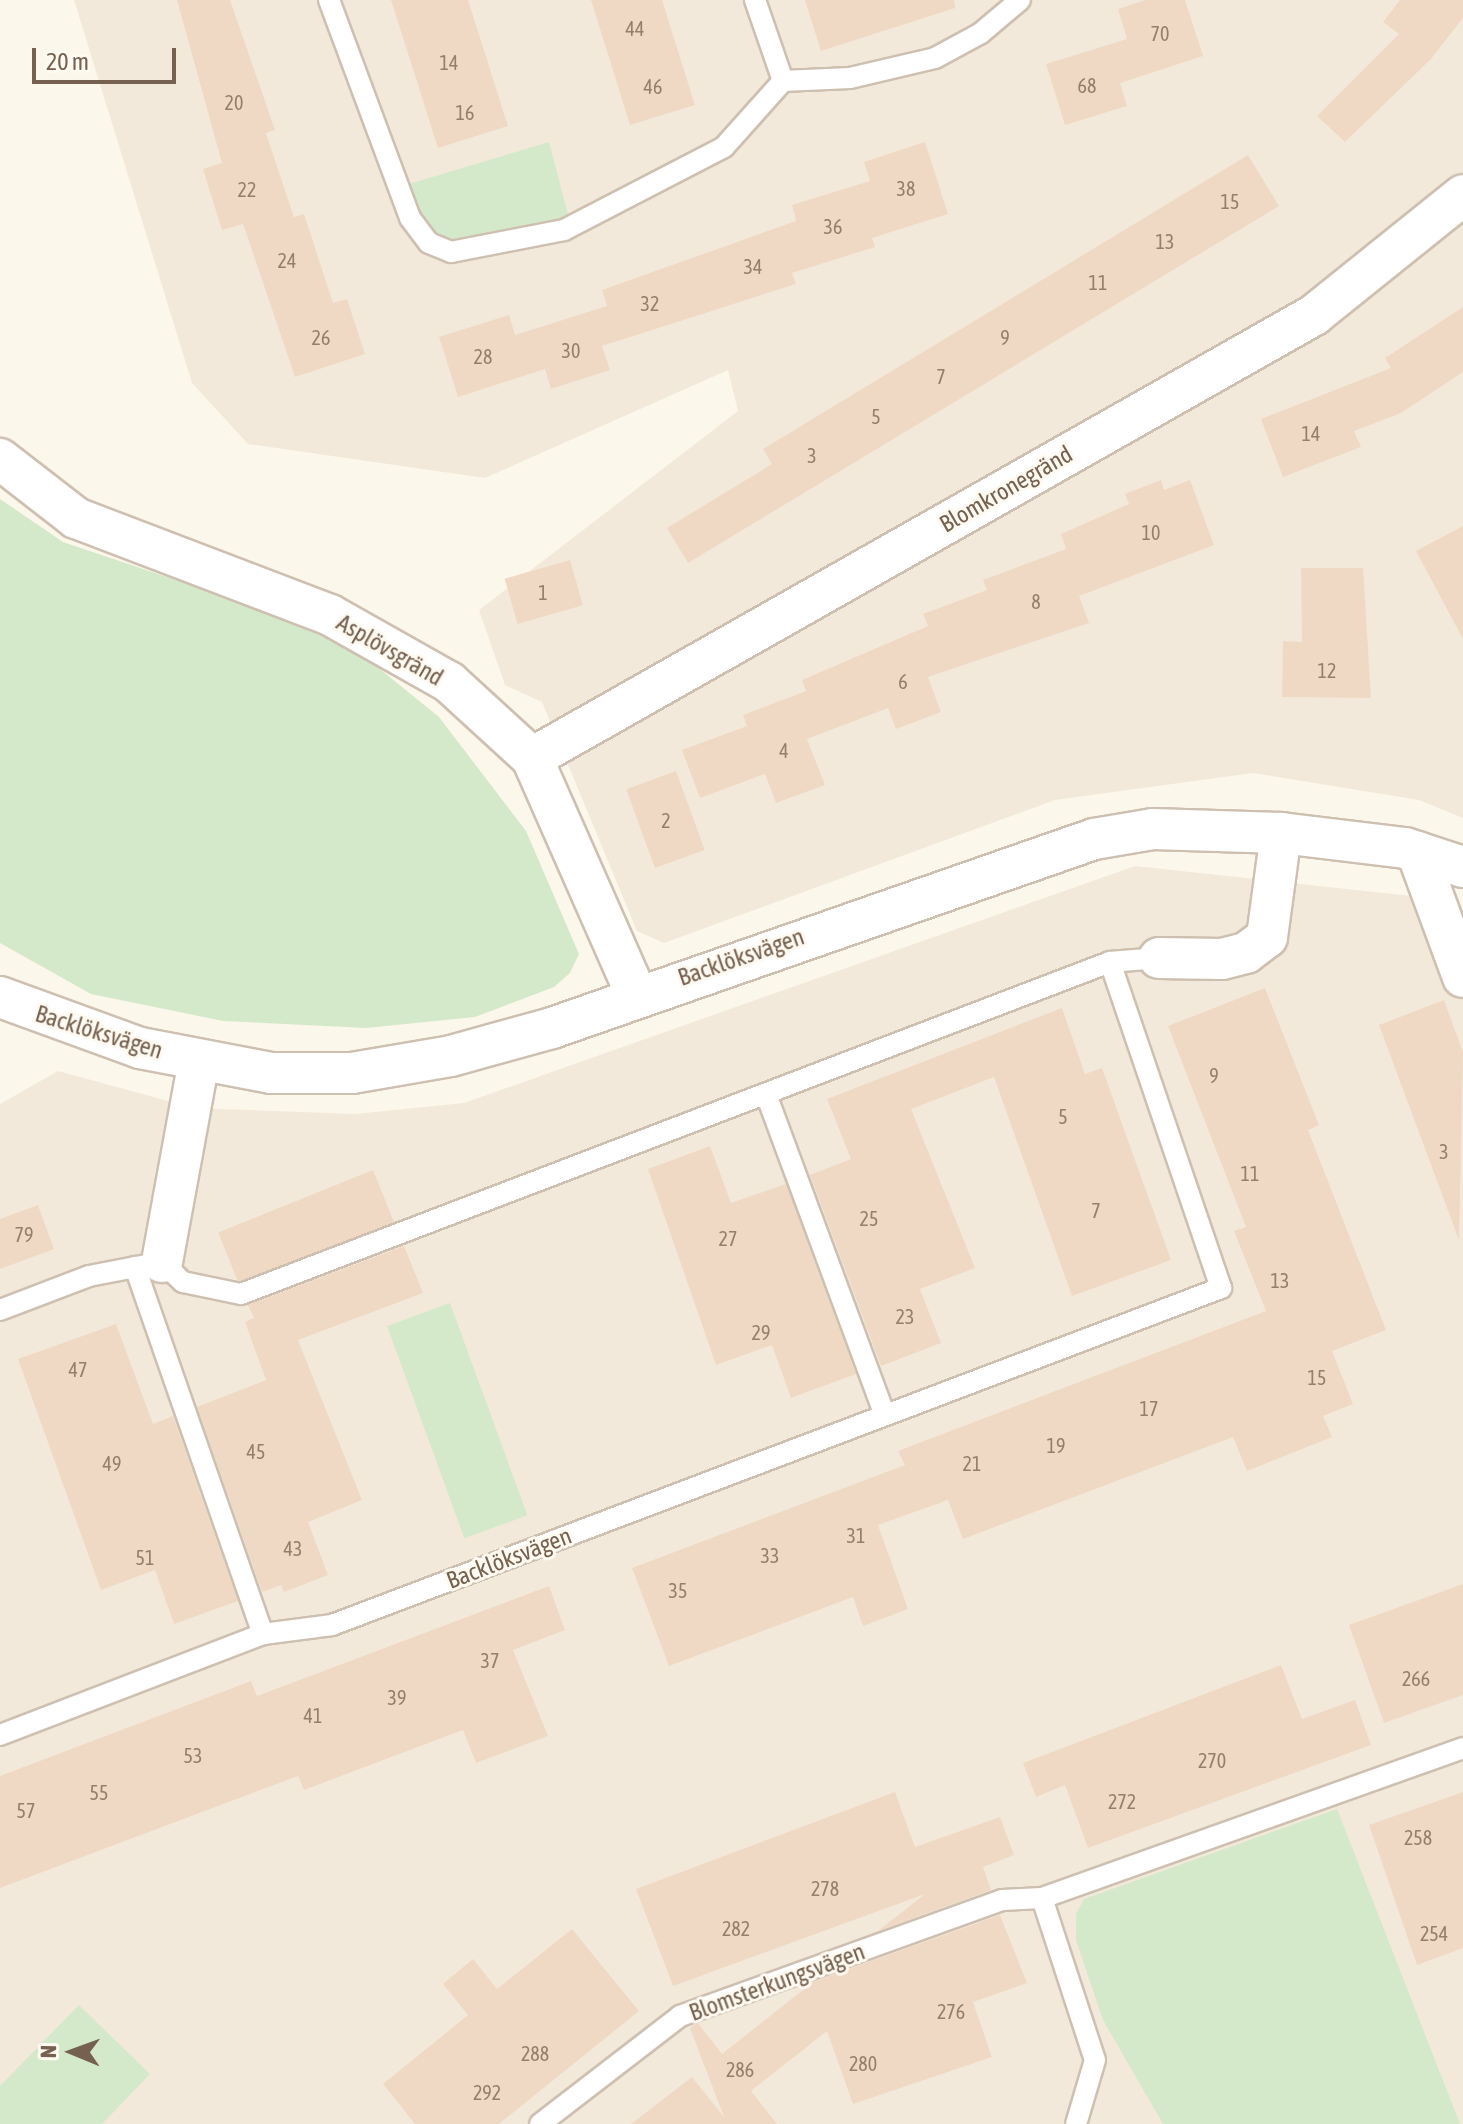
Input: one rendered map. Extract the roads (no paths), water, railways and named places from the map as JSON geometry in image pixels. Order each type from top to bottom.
[{"type":"street","name":"Blomkronegränd","points":[[532,758],[1314,315],[1463,195]]},
{"type":"street","name":"Asplövsgränd","points":[[0,459],[76,518],[330,615],[449,682],[532,758],[636,994]]},
{"type":"street","name":"Backlöksvägen","points":[[0,997],[74,1029],[199,1061],[271,1073],[404,1065],[552,1028],[636,994],[1094,839],[1153,829],[1281,833],[1417,852],[1463,867]]},
{"type":"street","points":[[1159,958],[1222,959],[1246,953],[1267,937],[1281,833]]},
{"type":"street","points":[[1417,852],[1463,977]]},
{"type":"street","points":[[149,1265],[199,1061]]},
{"type":"lane","points":[[329,0],[410,218],[429,243],[451,252],[564,230],[724,147],[783,81],[850,78],[935,58],[981,33],[1020,0]]},
{"type":"lane","points":[[755,0],[783,81]]},
{"type":"lane","points":[[0,1310],[89,1276],[149,1265],[183,1282],[241,1294],[1110,962],[1159,958]]},
{"type":"lane","name":"Backlöksvägen","points":[[0,1735],[263,1634],[332,1625],[1221,1288],[1110,962]]},
{"type":"lane","points":[[766,1094],[885,1415]]},
{"type":"lane","points":[[149,1265],[263,1634]]},
{"type":"lane","name":"Blomsterkungsvägen","points":[[540,2124],[680,2016],[1002,1900],[1042,1898],[1463,1748]]},
{"type":"lane","points":[[1042,1898],[1095,2060],[1076,2124]]}]
